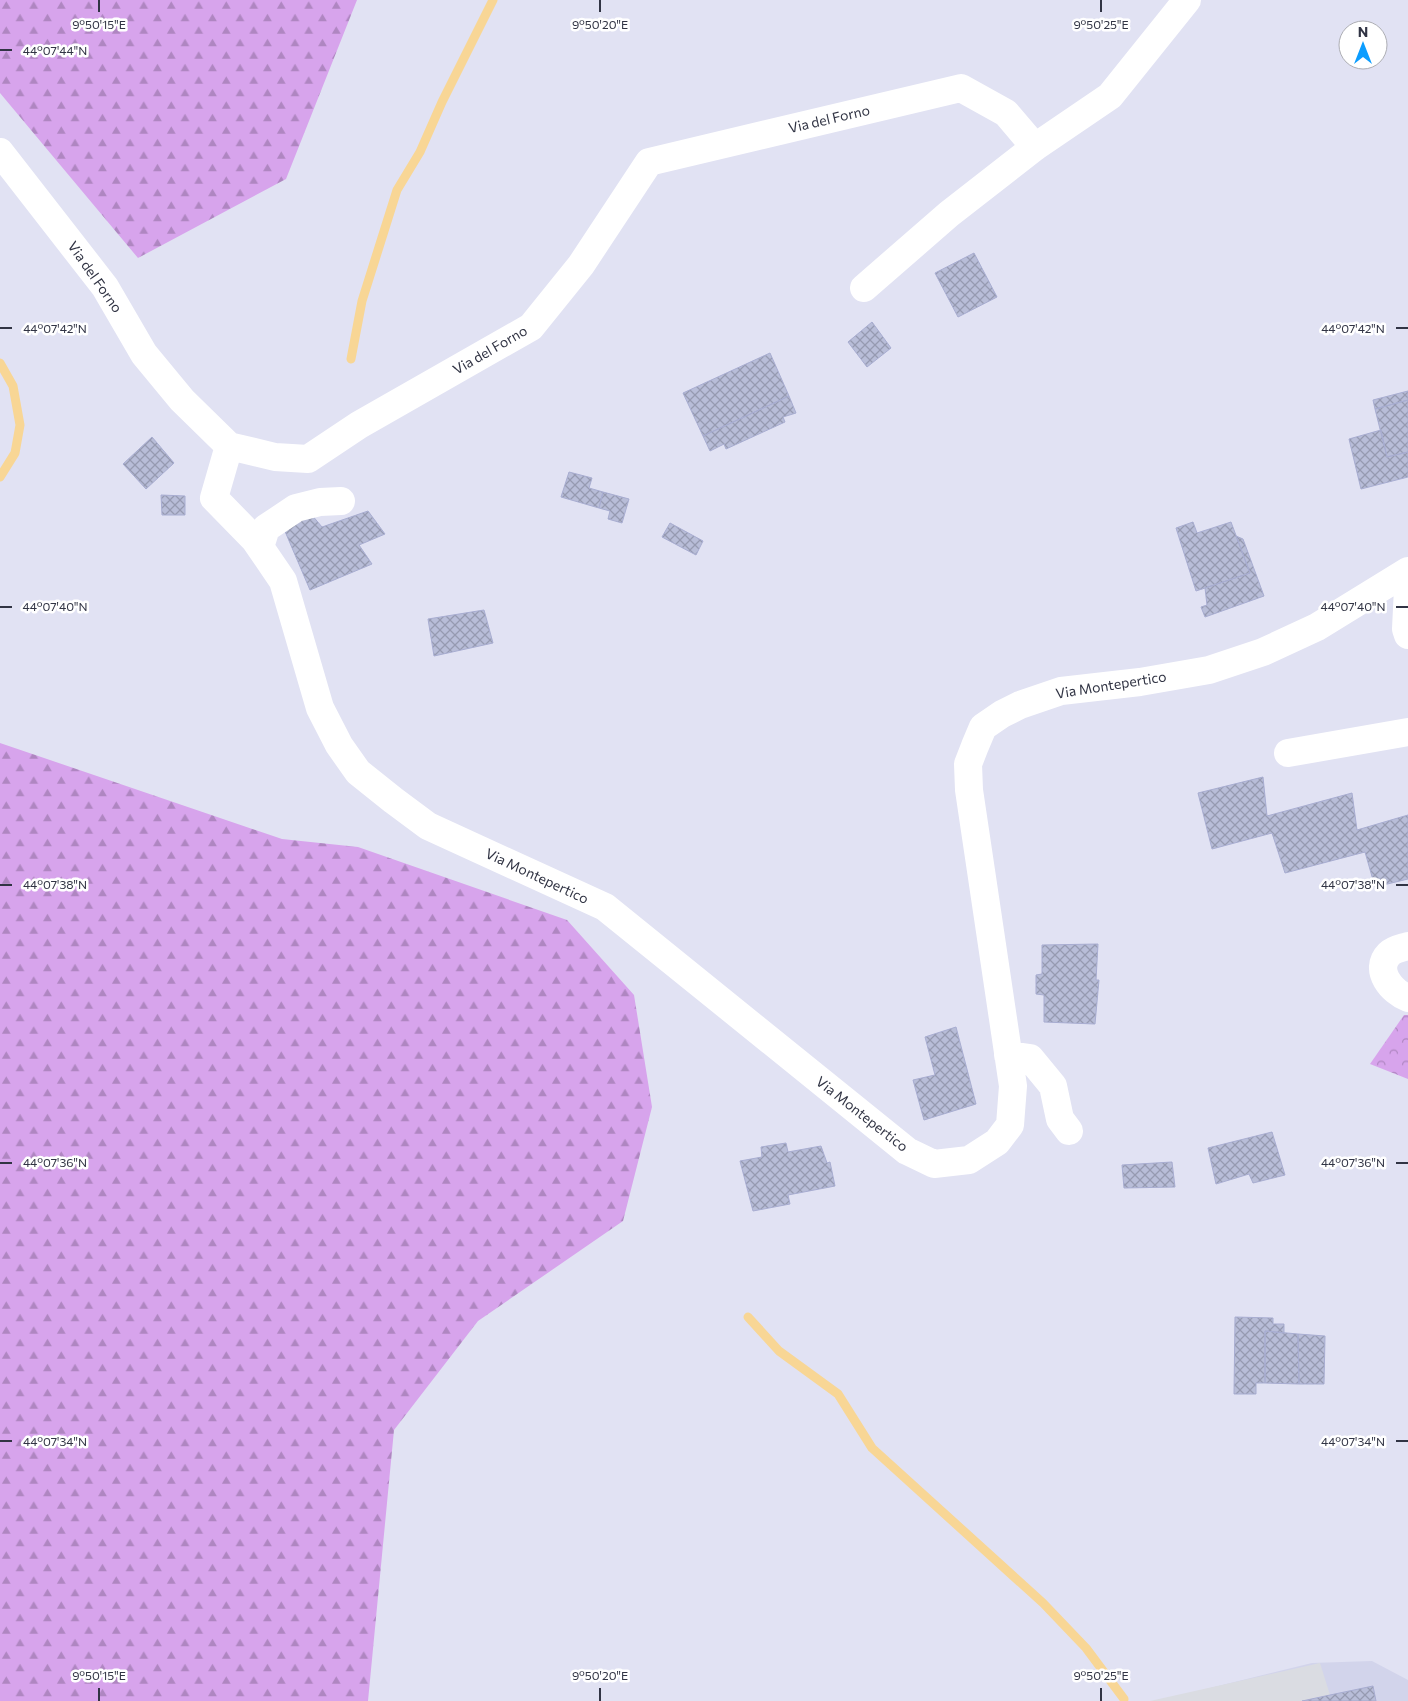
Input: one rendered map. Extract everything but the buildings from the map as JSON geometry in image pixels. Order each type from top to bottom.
[{"type":"street","points":[[864,288],[949,214],[1035,147],[1110,96],[1187,0]]},
{"type":"street","name":"Via del Forno","points":[[0,152],[105,286],[144,354],[182,400],[229,446],[275,457],[308,459],[359,425],[531,327],[580,265],[649,162],[961,88],[1006,113],[1035,147]]},
{"type":"street","name":"Via Montepertico","points":[[229,446],[214,498],[255,540],[283,582],[320,708],[339,745],[358,772],[428,826],[605,907],[907,1151],[934,1164],[969,1160],[998,1142],[1010,1125],[1013,1086],[969,790],[968,764],[983,727],[1020,705],[1061,691],[1140,682],[1209,670],[1263,652],[1317,627],[1408,571]]},
{"type":"street","points":[[260,547],[266,528],[296,508],[320,502],[341,501]]},
{"type":"street","points":[[1408,588],[1406,629],[1408,635]]},
{"type":"street","points":[[1288,753],[1408,732]]},
{"type":"street","points":[[1408,946],[1390,952],[1384,961],[1383,970],[1390,986],[1408,998]]},
{"type":"street","points":[[1008,1055],[1030,1058],[1053,1086],[1060,1119],[1068,1131]]},
{"type":"shaded area","points":[[1372,1661],[1408,1680],[1408,1701],[1165,1701],[1312,1663]]},
{"type":"shaded area","points":[[1320,1663],[1330,1695],[1301,1701],[1150,1701]]},
{"type":"green space","points":[[0,0],[357,0],[286,179],[138,258],[0,93]]},
{"type":"green space","points":[[0,743],[282,839],[358,847],[567,920],[634,995],[652,1107],[623,1221],[478,1321],[394,1430],[368,1701],[0,1701]]},
{"type":"green space","points":[[1404,1015],[1408,1015],[1408,1079],[1370,1064]]},
{"type":"waterway","points":[[351,359],[362,301],[397,190],[420,152],[442,102],[493,0]]},
{"type":"waterway","points":[[0,363],[13,386],[20,425],[15,453],[0,477]]},
{"type":"waterway","points":[[748,1317],[779,1351],[838,1394],[872,1448],[1043,1603],[1086,1648],[1124,1699]]}]
